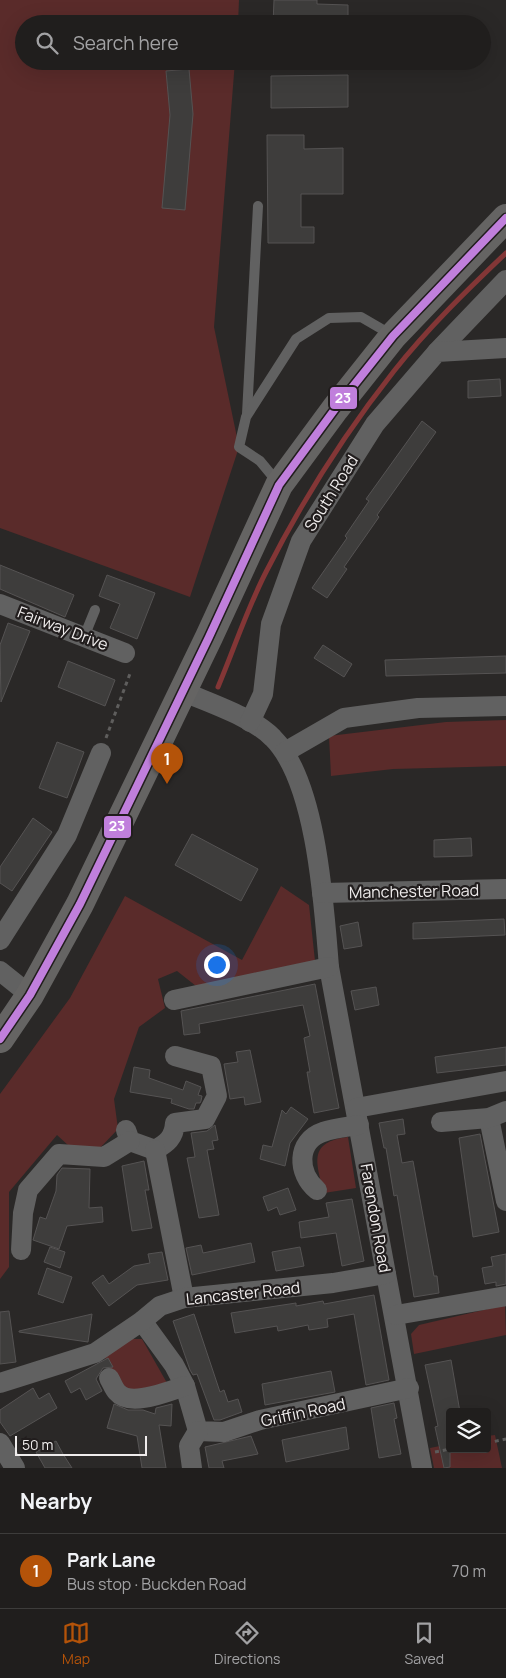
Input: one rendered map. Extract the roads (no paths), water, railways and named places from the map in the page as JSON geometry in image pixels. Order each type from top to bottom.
[{"type":"main road","points":[[0,1039],[30,995],[80,904],[279,485],[334,409],[393,336],[506,218]]},
{"type":"street","name":"South Road","points":[[250,722],[263,694],[271,624],[301,541],[375,424],[437,352],[506,280]]},
{"type":"street","points":[[437,352],[506,348]]},
{"type":"street","name":"Fairway Drive","points":[[0,604],[125,653]]},
{"type":"street","name":"Farendon Road","points":[[182,691],[250,722],[272,736],[285,752],[303,790],[322,892],[329,968],[386,1274],[396,1315],[422,1468]]},
{"type":"street","points":[[285,752],[344,718],[418,708],[506,706]]},
{"type":"street","points":[[0,940],[67,835],[101,753]]},
{"type":"street","name":"Manchester Road","points":[[322,892],[506,888]]},
{"type":"street","points":[[174,1000],[329,968]]},
{"type":"street","points":[[0,971],[30,995]]},
{"type":"street","points":[[155,1150],[167,1143],[174,1132],[174,1124],[205,1119],[217,1096],[211,1066],[175,1056]]},
{"type":"street","points":[[317,1190],[308,1182],[302,1168],[303,1152],[322,1132],[357,1116],[506,1081]]},
{"type":"street","points":[[441,1122],[497,1115],[506,1201]]},
{"type":"street","points":[[21,1250],[23,1213],[28,1190],[59,1154],[104,1157],[128,1136],[155,1150]]},
{"type":"street","points":[[155,1150],[184,1298]]},
{"type":"street","name":"Lancaster Road","points":[[0,1383],[95,1353],[142,1321],[160,1306],[184,1298],[333,1283],[386,1274]]},
{"type":"street","points":[[396,1315],[506,1296]]},
{"type":"street","points":[[142,1321],[174,1365],[185,1386],[198,1431],[189,1446],[192,1468]]},
{"type":"street","points":[[109,1378],[118,1394],[128,1399],[139,1399],[185,1386]]},
{"type":"street","name":"Griffin Road","points":[[198,1431],[224,1432],[260,1420],[409,1388]]},
{"type":"street","points":[[0,1443],[16,1468]]},
{"type":"lane","points":[[258,206],[246,417],[239,447],[260,462],[279,485]]},
{"type":"lane","points":[[246,417],[296,338],[328,318],[361,317],[393,336]]},
{"type":"lane","points":[[84,637],[95,610]]},
{"type":"waterway","points":[[218,687],[266,572],[294,519],[341,443],[394,371],[420,340],[462,295],[506,253]]},
{"type":"place","name":"Park Lane","points":[[167,784]]}]
